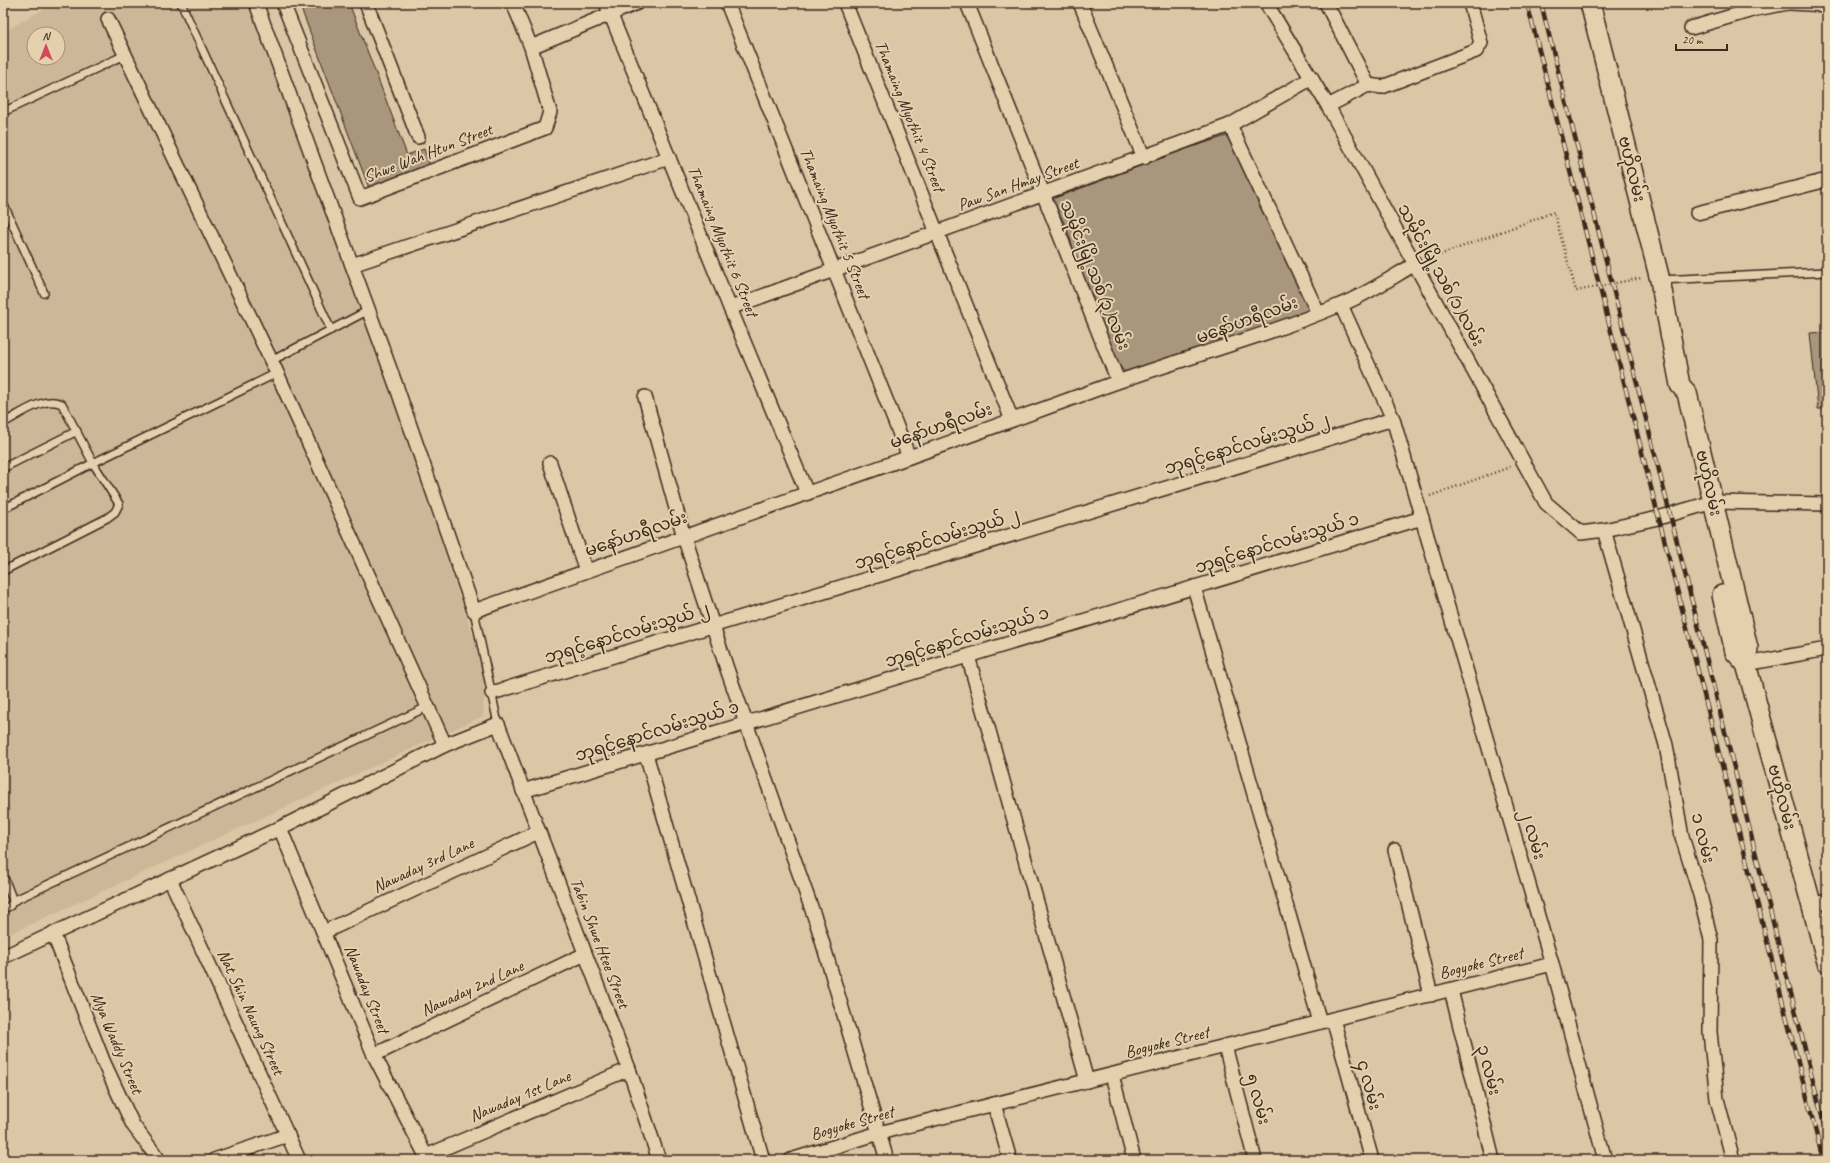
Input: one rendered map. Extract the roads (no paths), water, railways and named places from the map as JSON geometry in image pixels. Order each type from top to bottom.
[{"type":"main road","name":"ဗဟိုလမ်း","points":[[1590,3],[1660,280],[1680,384],[1687,394],[1707,504],[1748,648],[1746,664],[1820,903],[1827,962]]},
{"type":"street","points":[[256,3],[400,395],[474,611]]},
{"type":"street","name":"Shwe Wah Htun Street","points":[[283,3],[360,198],[545,128],[550,112],[531,47]]},
{"type":"street","points":[[366,3],[418,137]]},
{"type":"street","points":[[513,3],[531,47],[608,8],[637,3]]},
{"type":"street","name":"Thamaing Myothit 5 Street","points":[[727,3],[909,457]]},
{"type":"street","name":"Thamaing Myothit 4 Street","points":[[845,3],[1012,420]]},
{"type":"street","name":"သမိုင်းမြို့သစ်(၃)လမ်း","points":[[967,3],[1118,382]]},
{"type":"street","points":[[1080,3],[1144,158]]},
{"type":"street","name":"သမိုင်းမြို့သစ်(၁)လမ်း","points":[[1266,3],[1328,106],[1546,502],[1581,533],[1605,530],[1670,515],[1707,504],[1827,504]]},
{"type":"street","points":[[1326,3],[1368,84]]},
{"type":"street","points":[[1328,106],[1368,84],[1382,87],[1476,51],[1481,43],[1470,3]]},
{"type":"street","points":[[1692,28],[1756,9],[1789,3],[1827,5]]},
{"type":"street","name":"Thamaing Myothit 6 Street","points":[[608,8],[807,493]]},
{"type":"street","points":[[108,19],[271,360],[445,745]]},
{"type":"street","name":"Paw San Hmay Street","points":[[730,308],[1144,158],[1230,125],[1312,78]]},
{"type":"street","points":[[1230,125],[1318,313]]},
{"type":"street","points":[[352,265],[669,158]]},
{"type":"street","points":[[1697,213],[1827,180]]},
{"type":"street","name":"မနော်ဟရီလမ်း","points":[[474,611],[1118,382],[1341,305],[1369,291],[1415,264]]},
{"type":"street","name":"၂ လမ်း","points":[[1341,305],[1394,419],[1552,964],[1606,1160]]},
{"type":"street","points":[[645,397],[684,537],[713,626],[816,924],[887,1160]]},
{"type":"street","name":"ဘုရင့်နောင်လမ်းသွယ် ၂","points":[[492,693],[1394,419]]},
{"type":"street","points":[[550,463],[586,571]]},
{"type":"street","name":"ဘုရင့်နောင်လမ်းသွယ် ၁","points":[[523,791],[1422,518]]},
{"type":"street","name":"၁ လမ်း","points":[[1605,530],[1666,745],[1682,837],[1700,895],[1711,940],[1710,1032],[1717,1099],[1733,1160]]},
{"type":"street","points":[[1194,587],[1320,1022]]},
{"type":"street","points":[[1746,664],[1827,649]]},
{"type":"street","points":[[968,656],[1087,1081]]},
{"type":"street","points":[[3,957],[280,828],[445,745],[498,724]]},
{"type":"street","name":"Tabin Shwe Htee Street","points":[[498,724],[629,1069],[658,1160]]},
{"type":"street","points":[[646,754],[763,1160]]},
{"type":"street","name":"Nawaday Street","points":[[280,828],[374,1055],[427,1158]]},
{"type":"street","name":"Nawaday 3rd Lane","points":[[324,932],[538,832]]},
{"type":"street","points":[[1395,850],[1431,995]]},
{"type":"street","name":"Nat Shin Naung Street","points":[[170,879],[299,1160]]},
{"type":"street","name":"Mya Waddy Street","points":[[53,933],[104,1063],[130,1118],[159,1160]]},
{"type":"street","name":"Nawaday 2nd Lane","points":[[374,1055],[585,954]]},
{"type":"street","name":"Bogyoke Street","points":[[791,1160],[879,1133],[1552,964]]},
{"type":"street","name":"၃ လမ်း","points":[[1450,990],[1493,1160]]},
{"type":"street","name":"၄ လမ်း","points":[[1333,1019],[1372,1160]]},
{"type":"street","name":"၅ လမ်း","points":[[1225,1046],[1255,1160]]},
{"type":"street","name":"Nawaday 1st Lane","points":[[427,1158],[629,1069]]},
{"type":"street","points":[[1112,1075],[1134,1160]]},
{"type":"street","points":[[994,1104],[1010,1160]]},
{"type":"street","points":[[214,1160],[288,1135]]},
{"type":"lane","points":[[180,3],[331,330]]},
{"type":"lane","points":[[3,112],[125,55]]},
{"type":"lane","points":[[3,203],[44,293]]},
{"type":"lane","points":[[1660,280],[1827,272]]},
{"type":"lane","points":[[271,360],[368,310]]},
{"type":"lane","points":[[3,509],[277,373]]},
{"type":"lane","points":[[3,423],[44,402],[55,400],[62,404],[93,463],[119,504],[115,512],[107,518],[3,571]]},
{"type":"lane","points":[[3,468],[77,431]]},
{"type":"lane","points":[[474,611],[498,724]]},
{"type":"lane","points":[[3,909],[10,906],[13,901],[427,707]]},
{"type":"lane","points":[[3,875],[13,901]]},
{"type":"railway","points":[[1527,3],[1823,1160]]},
{"type":"railway","points":[[1541,3],[1827,1136]]}]
